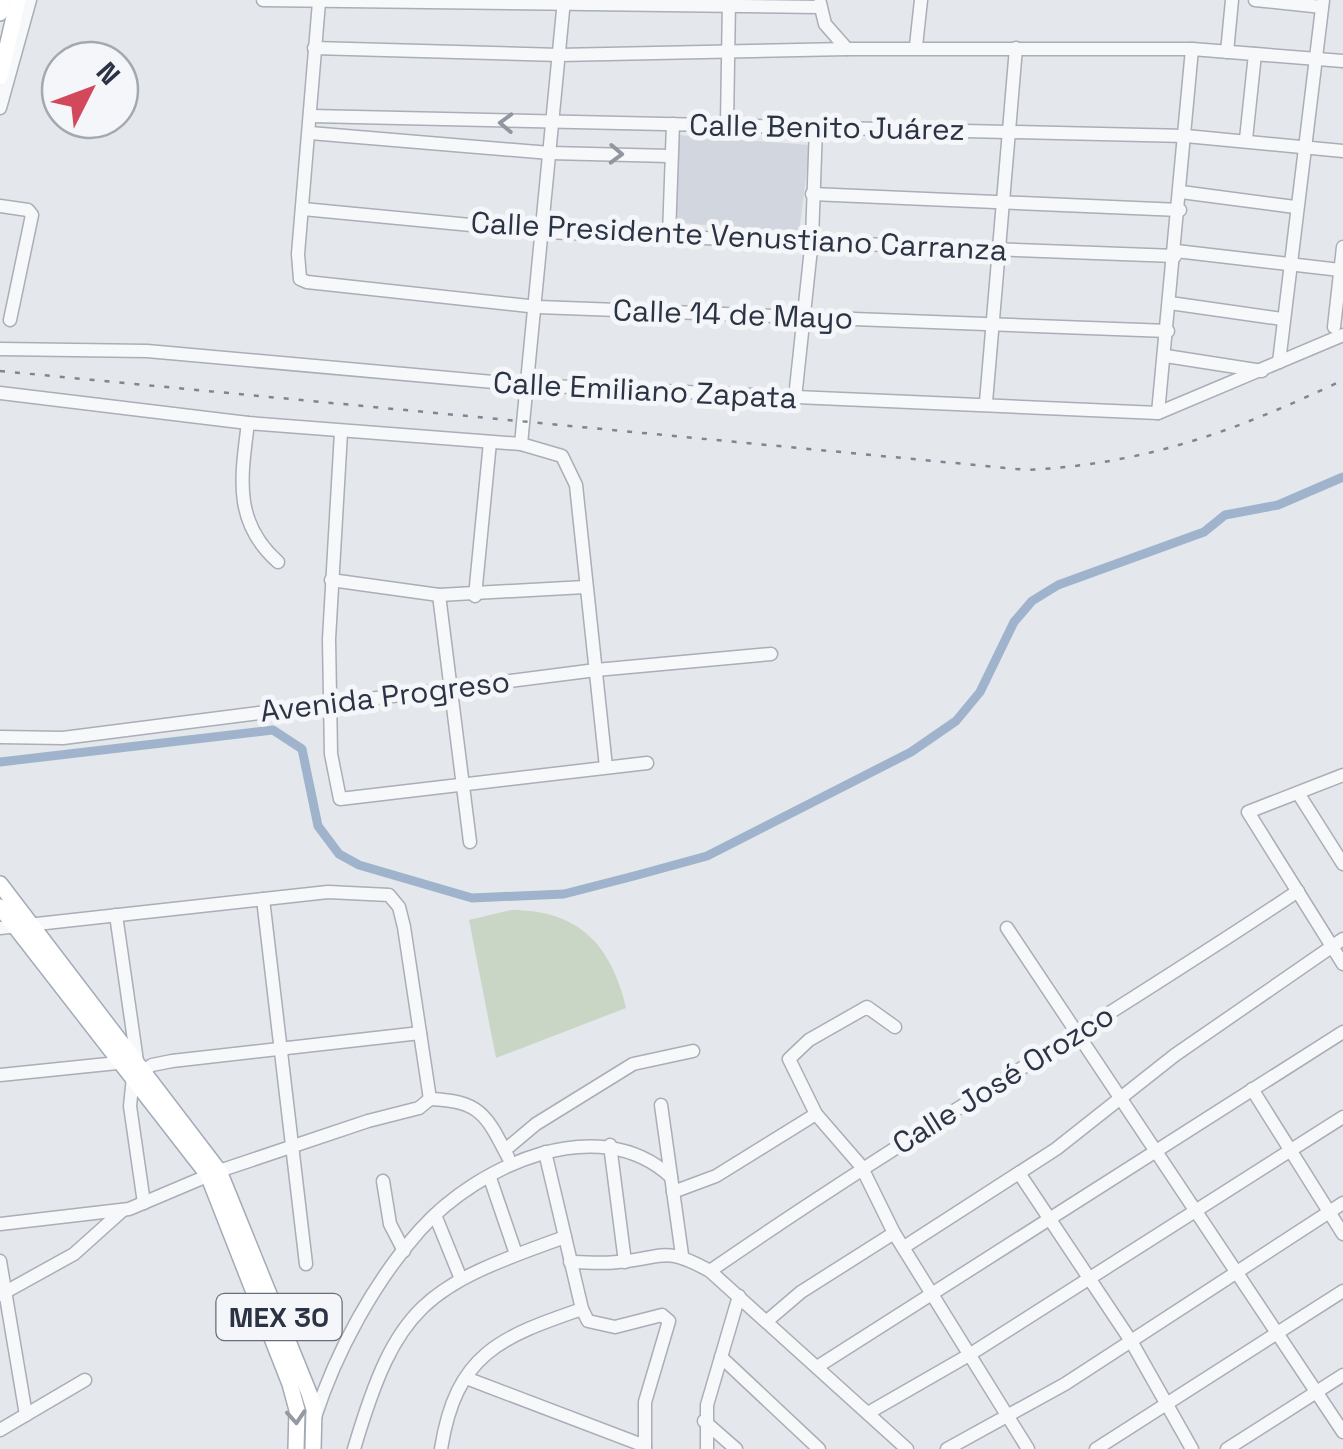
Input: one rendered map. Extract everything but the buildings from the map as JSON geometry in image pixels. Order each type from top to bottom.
[{"type":"main road","points":[[0,13],[3,0]]},
{"type":"main road","points":[[0,77],[18,0]]},
{"type":"main road","name":"MEX 30","points":[[0,884],[16,926]]},
{"type":"main road","name":"MEX 30","points":[[0,906],[134,1067],[214,1173],[303,1377],[315,1420],[313,1449]]},
{"type":"main road","name":"MEX 30","points":[[214,1173],[290,1384],[297,1410],[296,1449]]},
{"type":"street","points":[[0,108],[30,0]]},
{"type":"street","points":[[263,0],[820,4],[825,24],[847,49]]},
{"type":"street","points":[[916,46],[921,0]]},
{"type":"street","points":[[1227,52],[1232,0]]},
{"type":"street","points":[[1255,0],[1322,3],[1279,362]]},
{"type":"street","points":[[522,444],[564,1]]},
{"type":"street","points":[[303,209],[319,2]]},
{"type":"street","points":[[727,124],[729,3]]},
{"type":"street","points":[[314,48],[559,55],[916,46],[1192,50],[1343,62]]},
{"type":"street","points":[[986,402],[1016,48]]},
{"type":"street","points":[[1158,413],[1176,254],[1192,50]]},
{"type":"street","points":[[1246,139],[1256,54]]},
{"type":"street","name":"Calle Benito Juárez","points":[[310,116],[1186,136],[1343,151]]},
{"type":"street","points":[[669,235],[673,124]]},
{"type":"street","points":[[795,398],[812,239],[816,128]]},
{"type":"street","name":"Calle Benito Juárez","points":[[310,133],[670,156]]},
{"type":"street","points":[[1181,192],[1295,208]]},
{"type":"street","points":[[812,194],[1180,210]]},
{"type":"street","points":[[0,206],[28,210],[32,215],[10,320]]},
{"type":"street","name":"Calle Presidente Venustiano Carranza","points":[[303,209],[544,232],[1176,254],[1340,270]]},
{"type":"street","name":"Calle 14 de Mayo","points":[[303,209],[300,279],[326,286],[538,307],[991,321],[1168,331]]},
{"type":"street","points":[[1339,331],[1343,247]]},
{"type":"street","points":[[1170,304],[1282,318]]},
{"type":"street","name":"Calle Emiliano Zapata","points":[[0,349],[147,352],[526,385],[795,398],[986,402],[1158,413],[1264,371],[1339,331]]},
{"type":"street","points":[[1166,356],[1264,371]]},
{"type":"street","points":[[0,393],[340,432],[522,444],[562,456],[576,485],[606,766]]},
{"type":"street","points":[[248,423],[242,507],[255,538],[278,562]]},
{"type":"street","points":[[340,432],[331,580],[330,702],[331,754],[340,799],[647,762]]},
{"type":"street","points":[[475,596],[490,442]]},
{"type":"street","points":[[331,580],[439,596],[585,587]]},
{"type":"street","points":[[439,596],[470,842]]},
{"type":"street","name":"Avenida Progreso","points":[[0,737],[62,738],[596,670],[771,654]]},
{"type":"street","points":[[1343,774],[1248,812],[1298,892],[1337,942],[1343,964]]},
{"type":"street","points":[[1298,792],[1343,864]]},
{"type":"street","points":[[16,926],[328,892],[389,895],[399,907],[404,927],[430,1099]]},
{"type":"street","name":"Calle José Orozco","points":[[710,1271],[861,1166],[1079,1034],[1298,892]]},
{"type":"street","points":[[263,899],[306,1264]]},
{"type":"street","points":[[116,915],[134,1067],[130,1106],[144,1203]]},
{"type":"street","points":[[1007,928],[1343,1432]]},
{"type":"street","points":[[904,1248],[1019,1173],[1121,1095],[1337,942]]},
{"type":"street","points":[[895,1027],[867,1007],[792,1052],[789,1058],[816,1114],[861,1166],[894,1233],[1028,1449]]},
{"type":"street","points":[[817,1367],[1343,1032]]},
{"type":"street","points":[[0,1075],[134,1067],[281,1047],[420,1034]]},
{"type":"street","points":[[505,1150],[536,1124],[633,1064],[693,1052]]},
{"type":"street","points":[[1252,1089],[1343,1234]]},
{"type":"street","points":[[0,1224],[123,1210],[214,1173],[344,1128],[418,1108],[430,1099],[466,1102],[477,1108],[513,1166]]},
{"type":"street","points":[[661,1105],[682,1255]]},
{"type":"street","points":[[672,1184],[716,1176],[816,1114]]},
{"type":"street","points":[[868,1413],[970,1355],[1343,1117]]},
{"type":"street","points":[[315,1420],[360,1317],[404,1250],[435,1215],[490,1178],[545,1152],[610,1145],[639,1152],[672,1184]]},
{"type":"street","points":[[610,1145],[625,1262]]},
{"type":"street","points":[[466,1378],[645,1448],[645,1402],[669,1327],[667,1318],[662,1315],[616,1327],[588,1321],[582,1310],[545,1152]]},
{"type":"street","points":[[1019,1173],[1131,1341],[1192,1449]]},
{"type":"street","points":[[490,1178],[516,1254]]},
{"type":"street","points":[[383,1181],[390,1224],[404,1250]]},
{"type":"street","points":[[947,1449],[1009,1418],[1343,1203]]},
{"type":"street","points":[[2,1294],[74,1254],[123,1210]]},
{"type":"street","points":[[435,1215],[462,1279]]},
{"type":"street","points":[[766,1321],[801,1292],[894,1233]]},
{"type":"street","points":[[354,1449],[376,1376],[392,1344],[428,1300],[462,1279],[565,1236]]},
{"type":"street","points":[[570,1262],[625,1262],[652,1254],[682,1255],[710,1271],[908,1449]]},
{"type":"street","points":[[0,1261],[2,1294],[26,1414]]},
{"type":"street","points":[[1096,1449],[1343,1291]]},
{"type":"street","points":[[707,1449],[704,1421],[739,1296]]},
{"type":"street","points":[[441,1449],[450,1411],[466,1378],[504,1338],[582,1310]]},
{"type":"street","points":[[721,1357],[819,1449]]},
{"type":"street","points":[[1227,1449],[1343,1375]]},
{"type":"street","points":[[0,1430],[86,1380]]},
{"type":"street","points":[[704,1421],[736,1449]]},
{"type":"shaded area","points":[[678,135],[810,145],[799,233],[672,222]]},
{"type":"green space","points":[[511,910],[555,916],[588,935],[611,966],[626,1008],[496,1058],[469,920]]},
{"type":"waterway","points":[[0,762],[273,730],[302,749],[318,826],[339,854],[359,865],[472,898],[564,894],[707,856],[911,752],[956,721],[980,692],[1014,622],[1032,601],[1058,585],[1204,532],[1225,515],[1278,505],[1343,477]]},
{"type":"railway","points":[[0,371],[1027,470],[1112,461],[1190,442],[1265,415],[1343,380]]}]
